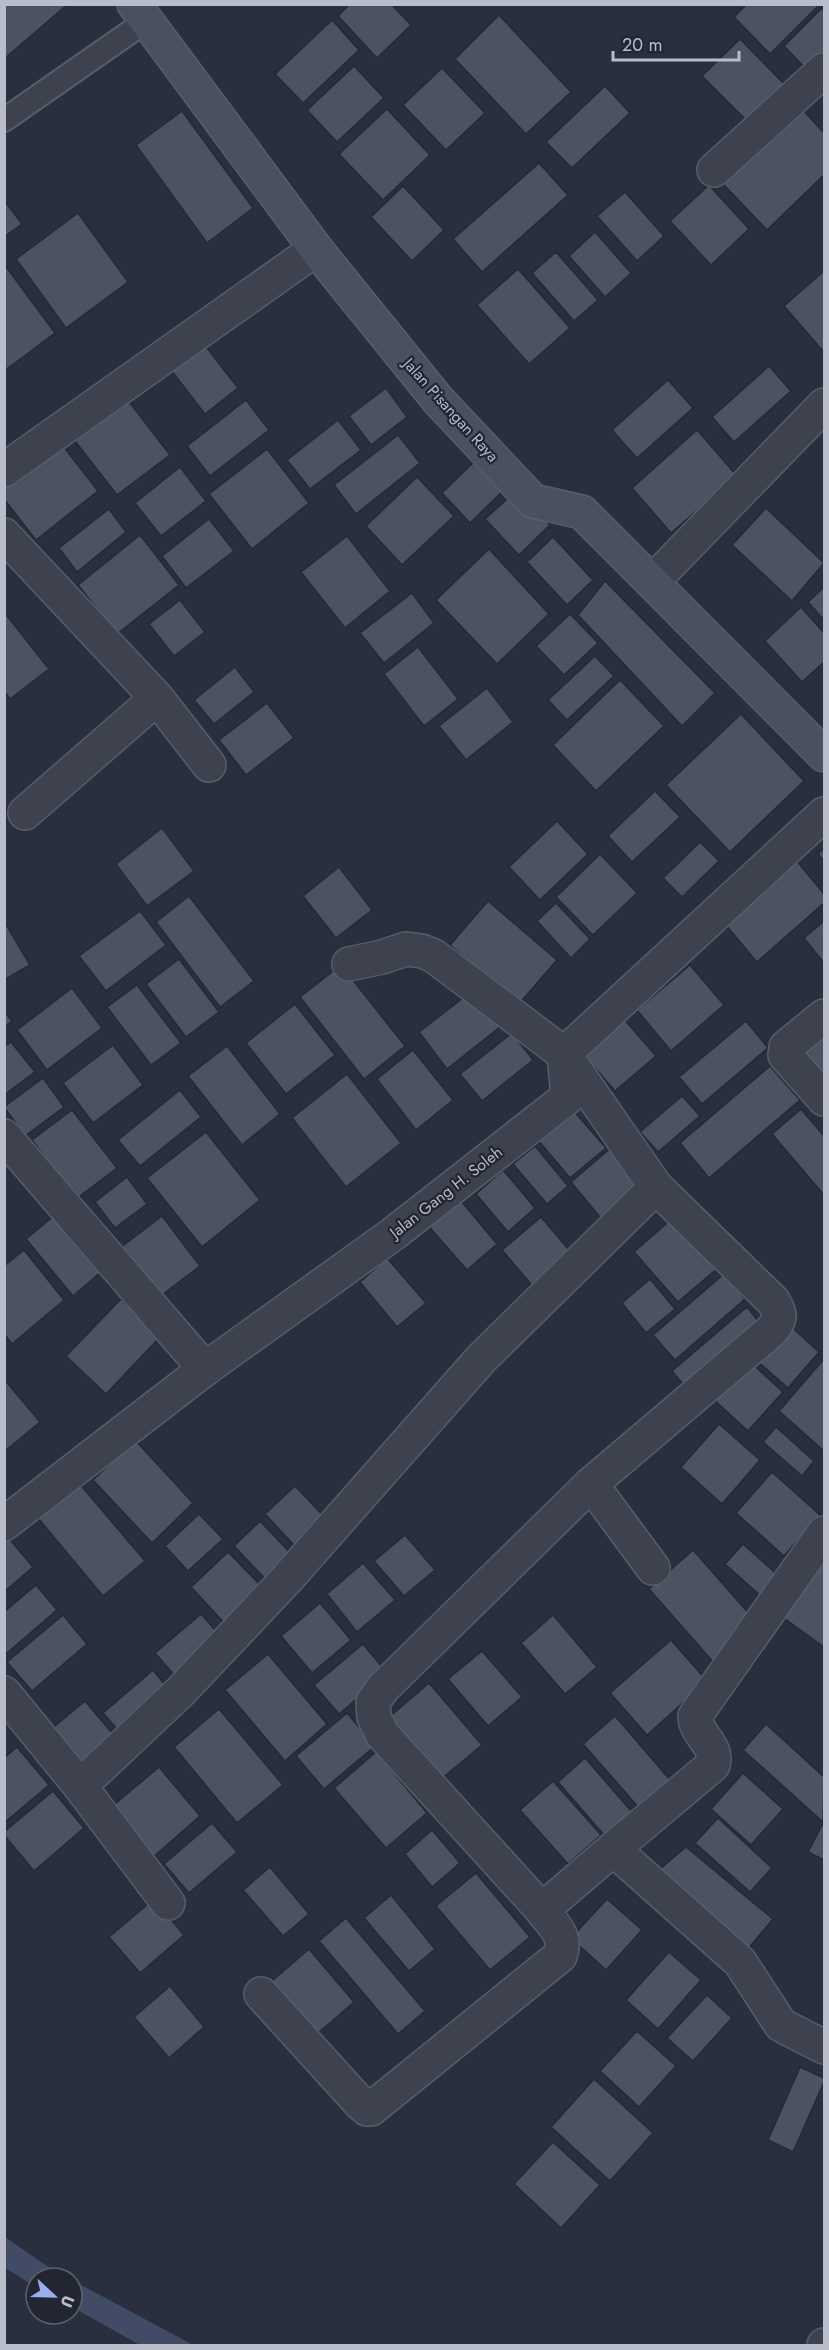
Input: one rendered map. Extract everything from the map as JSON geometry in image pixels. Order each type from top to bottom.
[{"type":"street","name":"Jalan Pisangan Raya","points":[[140,13],[316,249],[438,400],[533,501],[582,512],[825,754]]},
{"type":"street","points":[[714,170],[825,70]]},
{"type":"street","points":[[8,461],[316,249]]},
{"type":"street","points":[[653,581],[825,405]]},
{"type":"street","points":[[4,535],[157,698],[209,765]]},
{"type":"street","points":[[25,813],[157,698]]},
{"type":"street","points":[[564,1054],[825,814]]},
{"type":"street","points":[[261,1994],[360,2103],[367,2109],[371,2109],[560,1956],[564,1946],[561,1937],[542,1910],[382,1734],[374,1717],[373,1702],[383,1688],[591,1484],[771,1331],[779,1321],[780,1314],[773,1301],[656,1187],[564,1054],[435,956],[422,951],[406,949],[349,964]]},
{"type":"street","points":[[825,1016],[786,1047],[785,1055],[825,1099]]},
{"type":"street","name":"Jalan Gang H. Soleh","points":[[8,1513],[393,1234],[568,1097],[564,1054]]},
{"type":"street","points":[[4,1136],[205,1369]]},
{"type":"street","points":[[80,1786],[189,1682],[286,1580],[481,1359],[656,1187]]},
{"type":"street","points":[[591,1484],[653,1568]]},
{"type":"street","points":[[542,1910],[713,1765],[714,1752],[695,1724],[695,1716],[825,1533]]},
{"type":"street","points":[[4,1694],[80,1786],[168,1903]]},
{"type":"street","points":[[613,1849],[740,1962],[781,2025],[825,2047]]},
{"type":"lane","points":[[4,120],[140,13]]},
{"type":"water","points":[[5,2237],[47,2266],[24,2266],[24,2280],[5,2268]]},
{"type":"water","points":[[84,2286],[193,2345],[140,2345],[84,2314]]},
{"type":"building","points":[[4,4],[68,4],[4,59]]},
{"type":"building","points":[[350,4],[391,4],[411,25],[377,58],[338,16]]},
{"type":"building","points":[[747,4],[820,4],[770,54],[734,17]]},
{"type":"building","points":[[822,8],[824,11],[824,56],[809,72],[784,46]]},
{"type":"building","points":[[499,15],[571,92],[526,134],[455,59]]},
{"type":"building","points":[[332,20],[359,50],[303,103],[275,74]]},
{"type":"building","points":[[740,39],[787,87],[750,124],[702,76]]},
{"type":"building","points":[[354,66],[384,98],[337,142],[307,110]]},
{"type":"building","points":[[442,68],[485,113],[446,150],[403,105]]},
{"type":"building","points":[[605,86],[630,113],[572,168],[546,142]]},
{"type":"building","points":[[387,109],[430,155],[383,200],[339,154]]},
{"type":"building","points":[[802,109],[824,133],[824,175],[767,230],[723,184]]},
{"type":"building","points":[[182,111],[253,208],[207,243],[136,145]]},
{"type":"building","points":[[539,163],[568,195],[482,272],[453,239]]},
{"type":"building","points":[[709,185],[749,229],[711,265],[670,221]]},
{"type":"building","points":[[403,186],[444,230],[412,261],[371,217]]},
{"type":"building","points":[[625,192],[664,236],[637,261],[597,216]]},
{"type":"building","points":[[4,200],[22,224],[4,237]]},
{"type":"building","points":[[78,213],[128,282],[66,328],[16,259]]},
{"type":"building","points":[[595,232],[631,273],[605,297],[569,256]]},
{"type":"building","points":[[556,252],[598,300],[574,321],[532,273]]},
{"type":"building","points":[[4,264],[55,333],[7,369],[4,366]]},
{"type":"building","points":[[518,269],[570,328],[529,364],[477,305]]},
{"type":"building","points":[[824,271],[824,350],[823,351],[784,306]]},
{"type":"building","points":[[196,334],[238,388],[205,414],[163,360]]},
{"type":"building","points":[[769,366],[791,391],[734,442],[712,417]]},
{"type":"building","points":[[668,380],[693,408],[637,458],[612,430]]},
{"type":"building","points":[[386,388],[407,417],[371,445],[349,416]]},
{"type":"building","points":[[127,399],[170,455],[117,495],[75,441]]},
{"type":"building","points":[[246,400],[269,430],[210,476],[187,446]]},
{"type":"building","points":[[338,420],[361,450],[310,489],[287,460]]},
{"type":"building","points":[[697,430],[737,476],[671,533],[632,488]]},
{"type":"building","points":[[398,435],[420,463],[356,514],[334,485]]},
{"type":"building","points":[[56,437],[98,491],[36,540],[4,499],[4,477]]},
{"type":"building","points":[[267,449],[309,503],[252,549],[209,494]]},
{"type":"building","points":[[484,452],[512,482],[470,523],[442,493]]},
{"type":"building","points":[[180,467],[206,501],[161,536],[135,503]]},
{"type":"building","points":[[417,477],[454,516],[402,565],[366,526]]},
{"type":"building","points":[[518,489],[550,525],[519,555],[485,519]]},
{"type":"building","points":[[766,508],[824,563],[792,601],[732,545]]},
{"type":"building","points":[[109,509],[126,532],[77,572],[59,548]]},
{"type":"building","points":[[209,519],[234,551],[186,588],[162,556]]},
{"type":"building","points":[[140,535],[179,585],[117,634],[78,585]]},
{"type":"building","points":[[347,536],[390,591],[345,628],[301,572]]},
{"type":"building","points":[[553,537],[593,580],[567,605],[527,562]]},
{"type":"building","points":[[489,549],[549,614],[497,664],[436,600]]},
{"type":"building","points":[[605,581],[715,693],[682,726],[578,615]]},
{"type":"building","points":[[824,587],[824,620],[808,602]]},
{"type":"building","points":[[412,593],[434,623],[384,663],[360,633]]},
{"type":"building","points":[[180,600],[205,632],[174,656],[149,624]]},
{"type":"building","points":[[801,607],[824,633],[824,662],[802,682],[765,641]]},
{"type":"building","points":[[4,612],[49,669],[10,699],[4,691]]},
{"type":"building","points":[[570,614],[598,643],[564,675],[536,646]]},
{"type":"building","points":[[418,647],[458,699],[424,726],[384,674]]},
{"type":"building","points":[[595,656],[614,676],[567,720],[548,700]]},
{"type":"building","points":[[235,667],[254,692],[214,724],[194,700]]},
{"type":"building","points":[[620,680],[664,726],[596,791],[553,745]]},
{"type":"building","points":[[487,688],[513,722],[466,760],[439,726]]},
{"type":"building","points":[[267,703],[294,738],[246,775],[219,740]]},
{"type":"building","points":[[741,714],[804,781],[730,852],[666,785]]},
{"type":"building","points":[[655,791],[680,817],[632,862],[608,836]]},
{"type":"building","points":[[557,821],[588,854],[540,900],[509,867]]},
{"type":"building","points":[[162,828],[194,871],[147,906],[116,864]]},
{"type":"building","points":[[700,842],[719,861],[682,897],[663,878]]},
{"type":"building","points":[[824,848],[824,861],[818,854]]},
{"type":"building","points":[[600,854],[637,893],[593,935],[556,897]]},
{"type":"building","points":[[796,860],[824,894],[824,903],[757,962],[724,923]]},
{"type":"building","points":[[339,867],[372,910],[336,938],[303,896]]},
{"type":"building","points":[[189,896],[254,981],[220,1007],[156,922]]},
{"type":"building","points":[[488,901],[557,960],[518,1005],[450,945]]},
{"type":"building","points":[[556,903],[590,939],[571,958],[537,921]]},
{"type":"building","points":[[140,911],[166,945],[106,991],[79,956]]},
{"type":"building","points":[[4,921],[30,965],[4,980]]},
{"type":"building","points":[[824,921],[824,963],[804,938]]},
{"type":"building","points":[[179,959],[219,1012],[186,1037],[146,984]]},
{"type":"building","points":[[341,965],[405,1046],[364,1079],[300,997]]},
{"type":"building","points":[[690,965],[724,1005],[671,1051],[637,1010]]},
{"type":"building","points":[[137,985],[181,1043],[151,1065],[107,1007]]},
{"type":"building","points":[[72,988],[102,1028],[47,1070],[17,1030]]},
{"type":"building","points":[[472,991],[500,1027],[447,1069],[419,1032]]},
{"type":"building","points":[[295,1004],[335,1055],[286,1094],[246,1043]]},
{"type":"building","points":[[4,1011],[12,1021],[4,1027]]},
{"type":"building","points":[[624,1019],[656,1056],[615,1091],[583,1054]]},
{"type":"building","points":[[746,1021],[768,1048],[702,1104],[679,1077]]},
{"type":"building","points":[[824,1028],[824,1079],[799,1049]]},
{"type":"building","points":[[512,1033],[533,1060],[482,1101],[460,1074]]},
{"type":"building","points":[[11,1042],[35,1072],[4,1095],[4,1047]]},
{"type":"building","points":[[113,1045],[143,1085],[93,1123],[63,1083]]},
{"type":"building","points":[[227,1046],[280,1114],[242,1145],[188,1076]]},
{"type":"building","points":[[413,1050],[453,1100],[416,1130],[377,1079]]},
{"type":"building","points":[[770,1066],[800,1100],[709,1178],[680,1143]]},
{"type":"building","points":[[347,1074],[401,1143],[346,1187],[292,1118]]},
{"type":"building","points":[[43,1078],[64,1107],[25,1136],[4,1107]]},
{"type":"building","points":[[180,1090],[201,1117],[140,1166],[118,1140]]},
{"type":"building","points":[[682,1096],[700,1116],[658,1152],[640,1132]]},
{"type":"building","points":[[572,1109],[606,1148],[570,1178],[537,1139]]},
{"type":"building","points":[[801,1109],[824,1136],[824,1195],[772,1134]]},
{"type":"building","points":[[72,1110],[117,1168],[76,1199],[32,1140]]},
{"type":"building","points":[[206,1132],[260,1200],[202,1247],[147,1178]]},
{"type":"building","points":[[535,1146],[568,1186],[547,1204],[513,1164]]},
{"type":"building","points":[[612,1147],[645,1187],[604,1222],[571,1182]]},
{"type":"building","points":[[503,1170],[535,1208],[508,1232],[476,1194]]},
{"type":"building","points":[[127,1177],[147,1204],[115,1228],[95,1202]]},
{"type":"building","points":[[456,1195],[497,1244],[467,1270],[425,1222]]},
{"type":"building","points":[[55,1215],[101,1272],[73,1296],[26,1239]]},
{"type":"building","points":[[162,1216],[200,1266],[158,1298],[120,1248]]},
{"type":"building","points":[[675,1216],[719,1267],[678,1302],[634,1252]]},
{"type":"building","points":[[541,1217],[575,1257],[536,1290],[502,1250]]},
{"type":"building","points":[[24,1250],[64,1300],[12,1344],[4,1334],[4,1266]]},
{"type":"building","points":[[387,1258],[426,1303],[397,1327],[360,1282]]},
{"type":"building","points":[[724,1274],[745,1299],[675,1360],[653,1335]]},
{"type":"building","points":[[650,1279],[675,1309],[646,1333],[622,1303]]},
{"type":"building","points":[[121,1299],[160,1337],[106,1394],[66,1356]]},
{"type":"building","points":[[747,1307],[762,1326],[688,1390],[672,1371]]},
{"type":"building","points":[[788,1324],[819,1352],[788,1388],[756,1360]]},
{"type":"building","points":[[747,1359],[783,1392],[748,1431],[712,1398]]},
{"type":"building","points":[[824,1359],[824,1451],[779,1411]]},
{"type":"building","points":[[4,1379],[40,1422],[4,1452]]},
{"type":"building","points":[[719,1424],[760,1460],[722,1504],[681,1467]]},
{"type":"building","points":[[776,1427],[814,1461],[802,1476],[763,1442]]},
{"type":"building","points":[[135,1440],[193,1503],[152,1543],[93,1480]]},
{"type":"building","points":[[772,1472],[820,1515],[784,1556],[736,1513]]},
{"type":"building","points":[[79,1483],[145,1561],[103,1596],[38,1518]]},
{"type":"building","points":[[295,1486],[333,1526],[303,1555],[265,1514]]},
{"type":"building","points":[[199,1514],[223,1539],[188,1571],[165,1546]]},
{"type":"building","points":[[260,1521],[296,1559],[270,1584],[234,1546]]},
{"type":"building","points":[[405,1535],[435,1570],[404,1596],[374,1561]]},
{"type":"building","points":[[7,1536],[33,1567],[4,1592],[4,1538]]},
{"type":"building","points":[[743,1544],[780,1577],[762,1597],[725,1564]]},
{"type":"building","points":[[693,1550],[759,1625],[715,1664],[649,1589]]},
{"type":"building","points":[[228,1552],[266,1591],[228,1627],[191,1587]]},
{"type":"building","points":[[818,1562],[824,1566],[824,1647],[781,1616]]},
{"type":"building","points":[[363,1563],[395,1600],[357,1632],[327,1594]]},
{"type":"building","points":[[36,1585],[57,1610],[7,1653],[4,1650],[4,1612]]},
{"type":"building","points":[[320,1603],[351,1640],[312,1673],[281,1636]]},
{"type":"building","points":[[201,1614],[221,1637],[175,1676],[155,1653]]},
{"type":"building","points":[[63,1615],[87,1644],[32,1691],[7,1662]]},
{"type":"building","points":[[553,1615],[597,1667],[565,1694],[521,1643]]},
{"type":"building","points":[[671,1640],[707,1681],[647,1735],[610,1693]]},
{"type":"building","points":[[363,1644],[387,1673],[339,1714],[314,1685]]},
{"type":"building","points":[[482,1651],[522,1697],[488,1726],[448,1679]]},
{"type":"building","points":[[268,1654],[327,1724],[285,1761],[225,1690]]},
{"type":"building","points":[[153,1670],[173,1695],[125,1738],[103,1713]]},
{"type":"building","points":[[429,1683],[482,1745],[440,1780],[387,1719]]},
{"type":"building","points":[[85,1701],[118,1740],[76,1776],[43,1736]]},
{"type":"building","points":[[219,1709],[283,1785],[237,1823],[174,1747]]},
{"type":"building","points":[[347,1713],[375,1746],[324,1789],[296,1756]]},
{"type":"building","points":[[615,1716],[671,1781],[640,1809],[583,1744]]},
{"type":"building","points":[[766,1724],[824,1777],[823,1822],[743,1750]]},
{"type":"building","points":[[17,1747],[49,1785],[4,1823],[4,1758]]},
{"type":"building","points":[[376,1752],[427,1813],[386,1848],[334,1788]]},
{"type":"building","points":[[585,1758],[638,1819],[611,1843],[558,1782]]},
{"type":"building","points":[[159,1767],[200,1816],[145,1864],[103,1814]]},
{"type":"building","points":[[743,1773],[783,1809],[751,1845],[711,1809]]},
{"type":"building","points":[[553,1781],[601,1835],[568,1864],[520,1810]]},
{"type":"building","points":[[53,1791],[84,1828],[34,1871],[4,1835],[4,1832]]},
{"type":"building","points":[[718,1818],[772,1868],[750,1892],[695,1843]]},
{"type":"building","points":[[212,1823],[237,1852],[189,1893],[164,1864]]},
{"type":"building","points":[[822,1825],[824,1827],[824,1860],[808,1852]]},
{"type":"building","points":[[432,1830],[460,1863],[432,1887],[405,1854]]},
{"type":"building","points":[[686,1847],[773,1919],[742,1956],[654,1874]]},
{"type":"building","points":[[270,1867],[309,1914],[283,1936],[243,1890]]},
{"type":"building","points":[[476,1873],[530,1937],[490,1970],[436,1906]]},
{"type":"building","points":[[391,1895],[435,1949],[409,1971],[364,1918]]},
{"type":"building","points":[[154,1899],[184,1935],[140,1973],[109,1937]]},
{"type":"building","points":[[607,1899],[642,1930],[606,1970],[571,1938]]},
{"type":"building","points":[[346,1918],[425,2011],[398,2034],[319,1941]]},
{"type":"building","points":[[309,1949],[354,2002],[317,2034],[272,1981]]},
{"type":"building","points":[[669,1952],[701,1980],[658,2029],[626,2000]]},
{"type":"building","points":[[170,1986],[204,2027],[169,2058],[134,2017]]},
{"type":"building","points":[[707,1995],[732,2018],[693,2061],[667,2038]]},
{"type":"building","points":[[637,2031],[676,2066],[639,2107],[600,2071]]},
{"type":"building","points":[[800,2067],[824,2078],[824,2082],[793,2152],[768,2140]]},
{"type":"building","points":[[594,2079],[653,2133],[610,2181],[551,2127]]},
{"type":"building","points":[[553,2142],[600,2185],[561,2228],[514,2184]]}]
